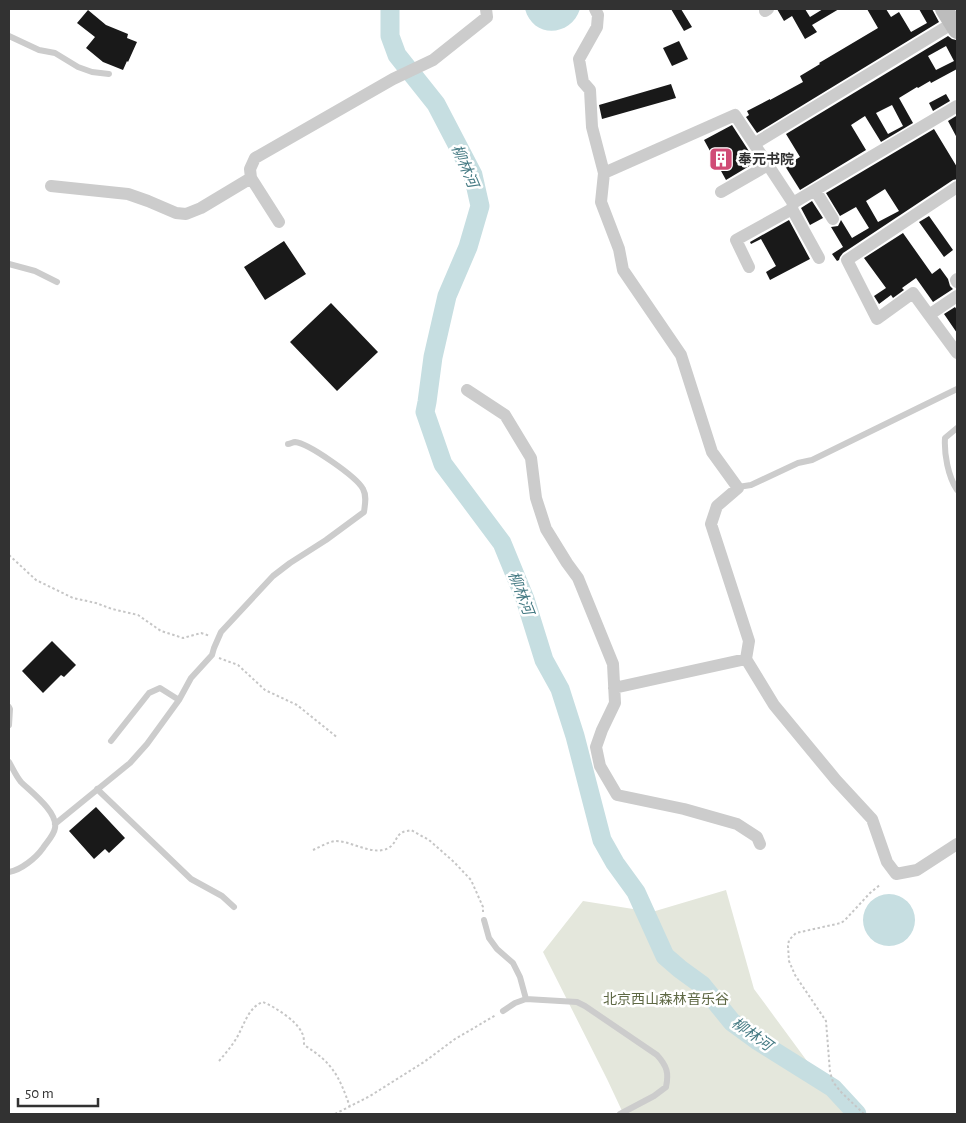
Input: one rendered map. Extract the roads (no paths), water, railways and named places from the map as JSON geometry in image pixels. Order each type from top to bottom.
[{"type":"street","points":[[279,222],[251,178],[250,169],[255,158],[394,79],[433,60],[487,17],[486,9]]},
{"type":"street","points":[[595,9],[598,15],[597,27],[579,59],[582,82],[590,90],[592,128],[604,173],[601,202],[619,249],[623,270],[681,355],[712,452],[738,487],[718,506],[711,524],[749,641],[746,659],[774,705],[836,780],[872,819],[887,862],[896,874],[917,870],[957,844]]},
{"type":"street","points":[[754,144],[952,21]]},
{"type":"street","points":[[749,267],[736,240],[815,190],[957,106]]},
{"type":"street","points":[[604,173],[735,115],[768,165],[819,258]]},
{"type":"street","points":[[721,192],[768,165]]},
{"type":"street","points":[[50,186],[128,194],[176,213],[186,214],[201,208],[251,178]]},
{"type":"street","points":[[957,187],[847,260],[877,319],[913,293],[957,353]]},
{"type":"street","points":[[815,190],[833,219]]},
{"type":"street","points":[[929,315],[957,296]]},
{"type":"street","points":[[467,390],[505,415],[531,458],[536,498],[546,529],[566,563],[578,578],[613,664],[615,703],[596,747],[600,766],[618,795],[684,809],[737,824],[757,836],[760,844]]},
{"type":"street","points":[[614,688],[746,659]]},
{"type":"lane","points":[[9,36],[39,50],[56,53],[92,72],[109,74]]},
{"type":"lane","points":[[9,264],[35,270],[56,282]]},
{"type":"lane","points":[[738,487],[751,485],[798,463],[812,460],[957,389]]},
{"type":"lane","points":[[957,428],[945,438],[944,452],[953,484],[957,490]]},
{"type":"lane","points":[[55,824],[130,763],[178,700],[191,678],[212,655],[222,632],[273,576],[364,512],[366,500],[363,489],[356,480],[314,450],[296,442],[288,444]]},
{"type":"lane","points":[[111,741],[149,693],[160,688],[178,700]]},
{"type":"lane","points":[[9,707],[9,724]]},
{"type":"lane","points":[[9,762],[20,780],[51,812],[56,828],[39,853],[21,868],[9,872]]},
{"type":"lane","points":[[97,789],[191,879],[222,896],[234,907]]},
{"type":"lane","points":[[484,920],[489,938],[496,949],[513,964],[520,977],[526,1000]]},
{"type":"lane","points":[[502,1011],[515,1003],[526,1000],[577,1002],[657,1055],[663,1062],[668,1078],[666,1087],[654,1096],[620,1114]]},
{"type":"water","points":[[525,9],[580,9],[569,25],[552,31],[536,26],[529,19]]},
{"type":"water","points":[[889,894],[899,896],[907,902],[913,910],[915,920],[913,930],[907,938],[899,944],[889,946],[879,944],[871,938],[865,930],[863,920],[865,910],[871,902],[879,896]]},
{"type":"waterway","name":"柳林河","points":[[390,9],[390,36],[397,55],[436,104],[473,175],[480,206],[468,247],[447,296],[433,357],[425,412],[443,464],[502,543],[525,599],[544,660],[560,689],[575,736],[602,840],[615,863],[636,892],[665,956],[702,985],[732,1022],[758,1041],[833,1088],[857,1114]]},
{"type":"place","name":"奉元书院","points":[[721,159]]},
{"type":"park label","name":"北京西山森林音乐谷","points":[[666,999]]}]
